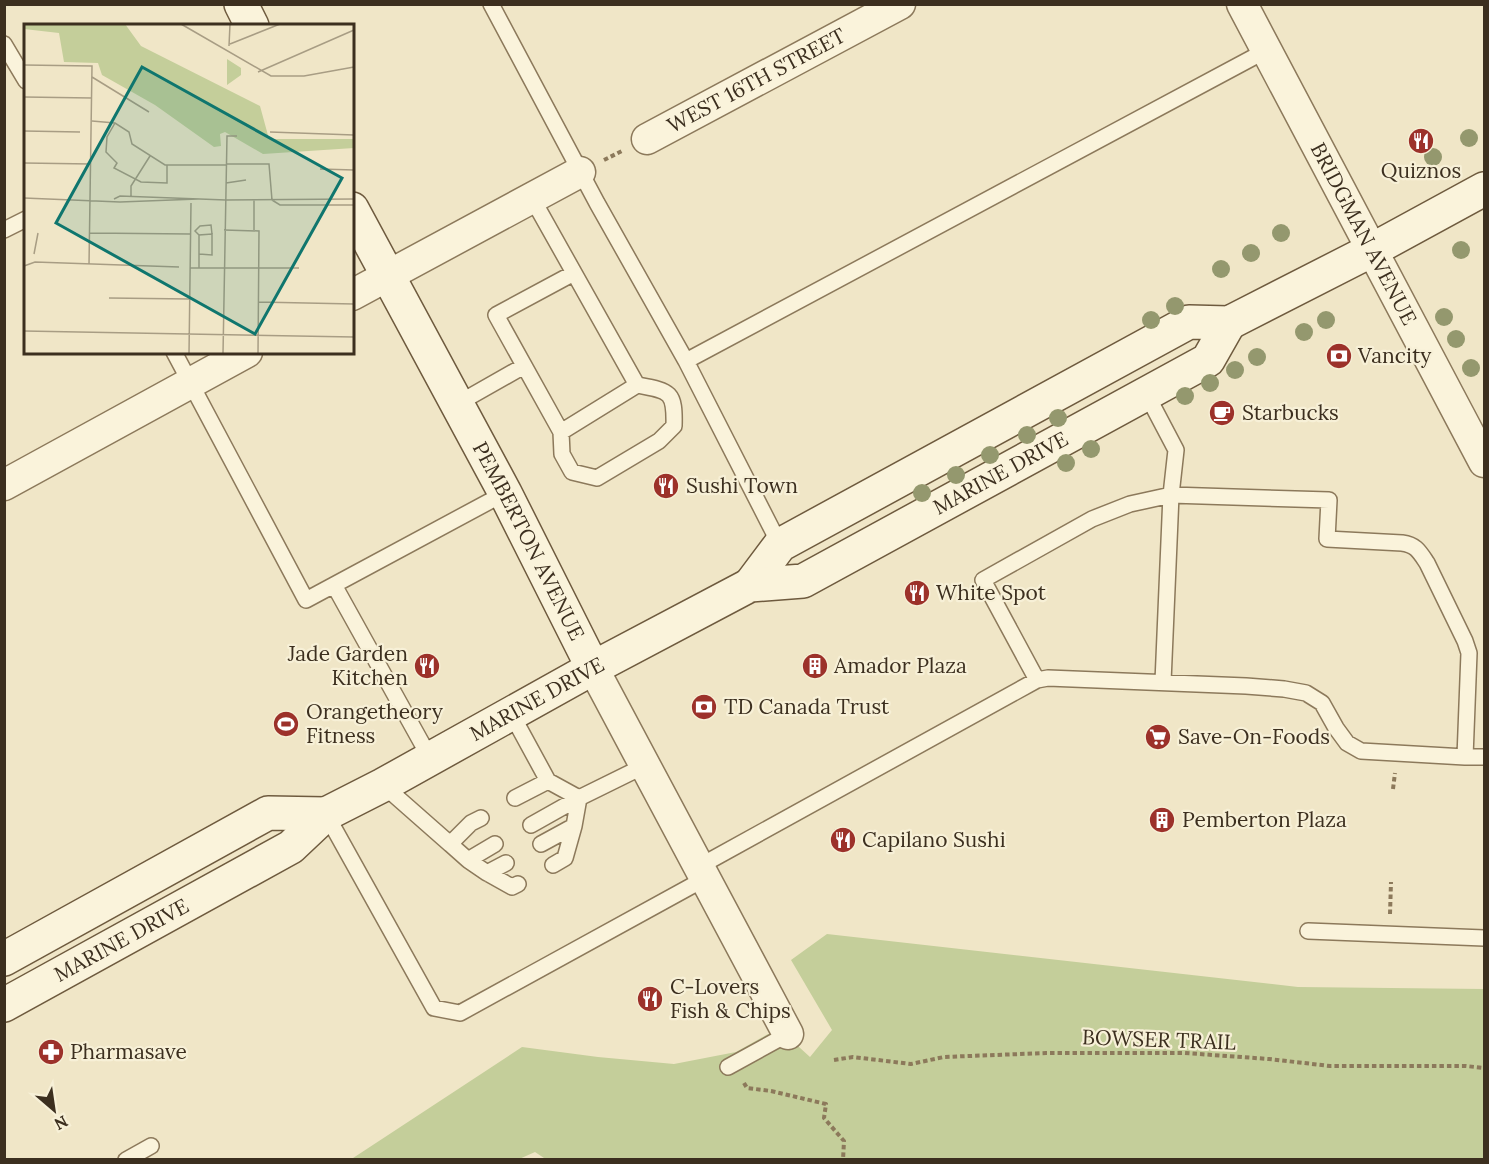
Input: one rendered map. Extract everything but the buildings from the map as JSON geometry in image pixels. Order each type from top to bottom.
[{"type":"main road","points":[[241,4],[251,24]]},
{"type":"main road","name":"MARINE DRIVE","points":[[750,585],[780,545],[1190,322],[1229,323],[1485,189]]},
{"type":"main road","name":"PEMBERTON AVENUE","points":[[354,213],[505,493],[593,668]]},
{"type":"main road","name":"MARINE DRIVE","points":[[4,1005],[291,847],[326,814],[383,785],[593,668],[750,585],[803,581],[1208,360],[1229,323]]},
{"type":"main road","name":"MARINE DRIVE","points":[[4,959],[268,813],[326,814]]},
{"type":"street","name":"WEST 16TH STREET","points":[[646,139],[900,4]]},
{"type":"street","name":"BRIDGMAN AVENUE","points":[[1242,4],[1372,250],[1482,450]]},
{"type":"street","points":[[354,294],[592,166]]},
{"type":"street","points":[[4,485],[244,354]]},
{"type":"street","name":"PEMBERTON AVENUE","points":[[593,668],[788,1034]]},
{"type":"lane","points":[[491,4],[592,166],[686,361],[780,545]]},
{"type":"lane","points":[[4,44],[24,78]]},
{"type":"lane","points":[[686,361],[1267,50]]},
{"type":"lane","points":[[532,198],[637,385]]},
{"type":"lane","points":[[4,230],[24,220]]},
{"type":"lane","points":[[561,432],[637,385],[660,390],[670,396],[674,409],[674,426],[659,441],[597,478],[572,472],[562,454],[561,432],[496,315],[574,273]]},
{"type":"lane","points":[[175,354],[306,600],[505,493]]},
{"type":"lane","points":[[457,404],[524,366]]},
{"type":"lane","points":[[1146,393],[1176,450],[1171,495],[1163,682]]},
{"type":"lane","points":[[1037,680],[983,580],[1092,519],[1130,504],[1171,495],[1329,500],[1327,539],[1411,544],[1427,563],[1465,641],[1468,652],[1465,757]]},
{"type":"lane","points":[[334,585],[430,758]]},
{"type":"lane","points":[[326,814],[434,1008],[460,1013],[1037,680],[1048,678],[1163,682],[1284,689],[1306,693],[1322,703],[1347,743],[1361,751],[1485,757]]},
{"type":"lane","points":[[511,713],[548,781],[579,798]]},
{"type":"lane","points":[[531,825],[644,766]]},
{"type":"lane","points":[[515,798],[548,781]]},
{"type":"lane","points":[[383,785],[468,860],[512,887],[518,884]]},
{"type":"lane","points":[[553,866],[566,858],[579,798]]},
{"type":"lane","points":[[450,844],[471,823],[481,818]]},
{"type":"lane","points":[[541,844],[574,826]]},
{"type":"lane","points":[[468,860],[495,844]]},
{"type":"lane","points":[[487,873],[506,863]]},
{"type":"lane","points":[[1308,931],[1485,938]]},
{"type":"lane","points":[[728,1067],[788,1034]]},
{"type":"lane","points":[[126,1160],[151,1146]]},
{"type":"path","points":[[592,166],[646,139]]},
{"type":"path","points":[[1390,934],[1391,882]]},
{"type":"path","name":"BOWSER TRAIL","points":[[834,1060],[853,1056],[911,1064],[944,1057],[1001,1054],[1185,1053],[1330,1066],[1485,1068]]},
{"type":"path","points":[[741,1077],[747,1088],[771,1091],[826,1104],[824,1118],[844,1141],[843,1160]]},
{"type":"green space","points":[[827,934],[1298,987],[1484,989],[1484,1159],[547,1160],[535,1152],[517,1160],[350,1160],[522,1047],[674,1064],[736,1052],[768,1034],[788,1037],[810,1057],[832,1030],[791,960]]},
{"type":"place","name":"Quiznos","points":[[1421,141]]},
{"type":"place","name":"Vancity","points":[[1339,356]]},
{"type":"place","name":"Starbucks","points":[[1222,413]]},
{"type":"place","name":"Sushi Town","points":[[666,486]]},
{"type":"place","name":"White Spot","points":[[917,593]]},
{"type":"place","name":"Jade Garden Kitchen","points":[[427,666]]},
{"type":"place","name":"Amador Plaza","points":[[815,666]]},
{"type":"place","name":"TD Canada Trust","points":[[704,707]]},
{"type":"place","name":"Orangetheory Fitness","points":[[286,724]]},
{"type":"place","name":"Save-On-Foods","points":[[1158,737]]},
{"type":"place","name":"Pemberton Plaza","points":[[1162,820]]},
{"type":"place","name":"Capilano Sushi","points":[[843,840]]},
{"type":"place","name":"C-Lovers Fish & Chips","points":[[650,999]]},
{"type":"place","name":"Pharmasave","points":[[51,1052]]}]
